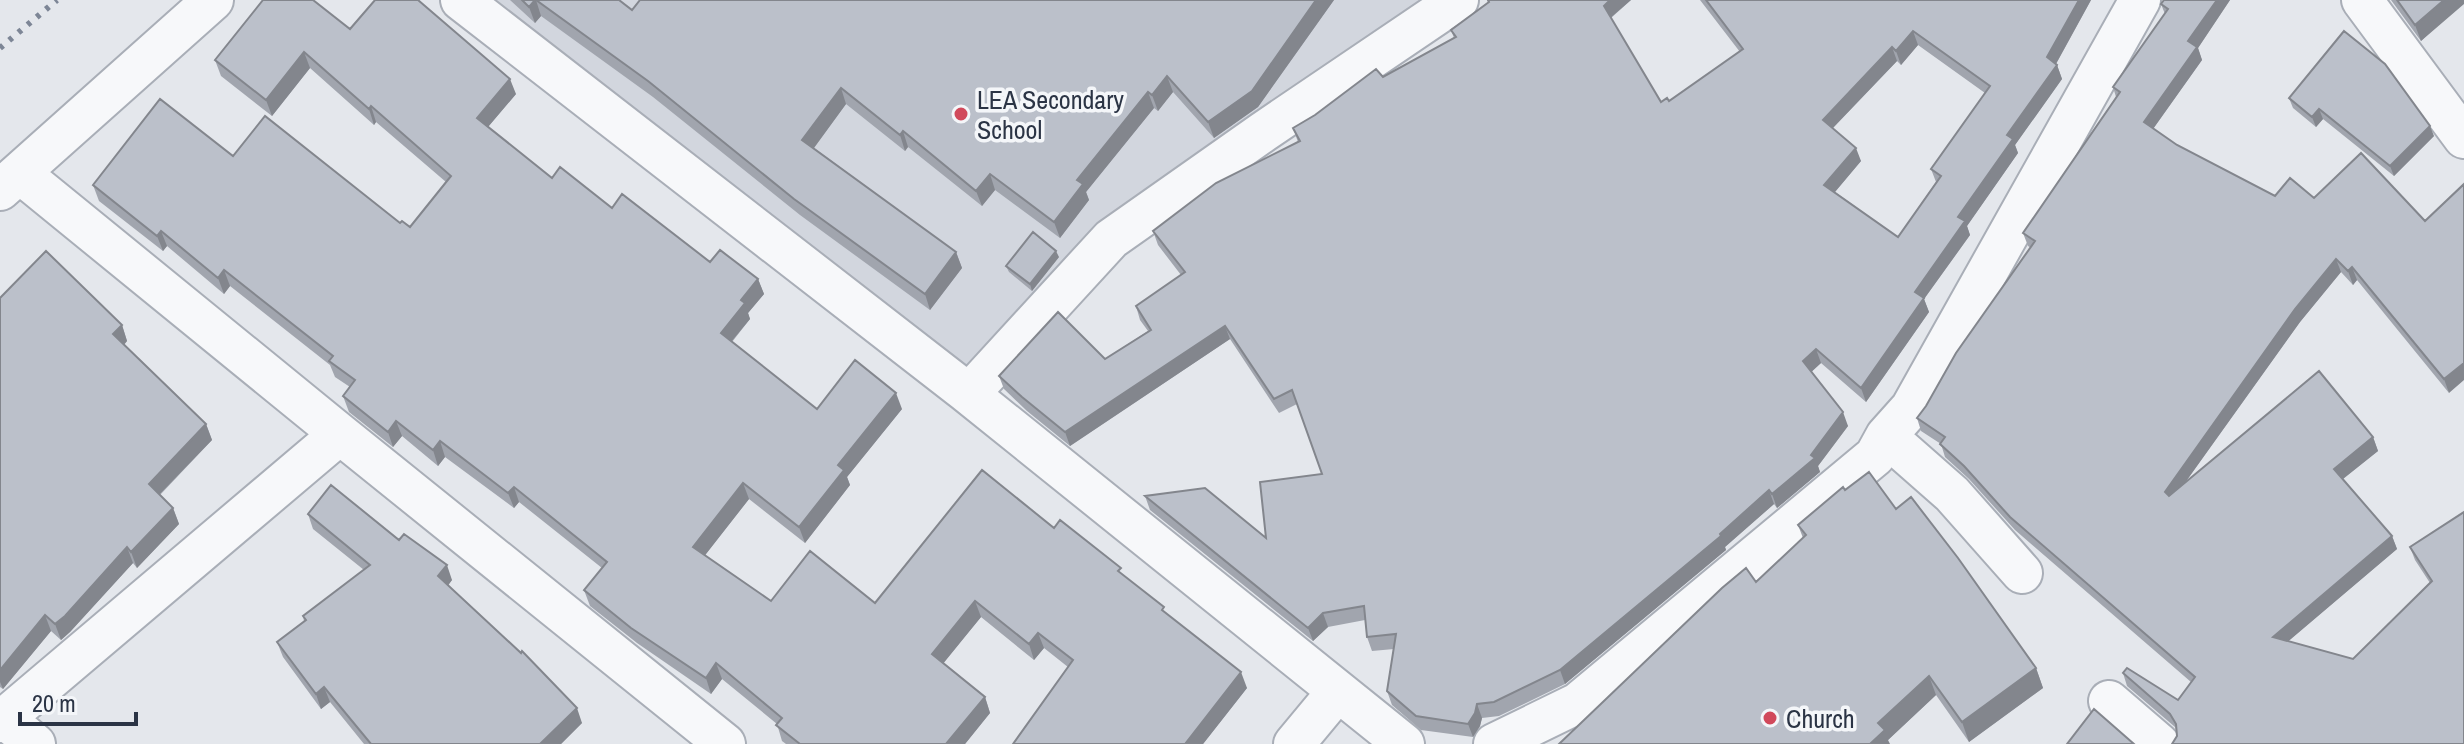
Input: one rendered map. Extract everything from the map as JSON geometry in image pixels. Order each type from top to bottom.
[{"type":"street","points":[[213,0],[11,182],[340,434],[725,744]]},
{"type":"street","points":[[461,0],[965,391],[1404,744]]},
{"type":"street","points":[[965,391],[978,384],[1111,239],[1458,0]]},
{"type":"street","points":[[1494,744],[1578,703],[1875,456],[1886,436],[1911,408],[2140,0]]},
{"type":"street","points":[[2362,0],[2464,138]]},
{"type":"street","points":[[35,744],[2,720],[340,434]]},
{"type":"street","points":[[1886,436],[1952,494],[2022,573]]},
{"type":"street","points":[[1294,744],[1338,691]]},
{"type":"street","points":[[2109,701],[2159,744]]},
{"type":"shaded area","name":"LEA Secondary School","points":[[484,0],[1463,0],[1166,199],[978,384]]},
{"type":"building","points":[[263,0],[313,0],[350,29],[375,0],[418,0],[510,79],[477,118],[552,178],[560,167],[612,208],[622,194],[710,262],[720,250],[758,279],[741,300],[745,303],[721,333],[817,409],[855,360],[896,393],[838,465],[844,470],[799,527],[743,483],[693,547],[771,601],[810,551],[875,603],[982,470],[1054,528],[1060,520],[1121,568],[1118,571],[1164,607],[1162,610],[1241,672],[1185,744],[1013,744],[1073,660],[1038,633],[1029,644],[975,601],[932,654],[985,697],[946,744],[800,744],[776,725],[782,718],[716,663],[706,678],[631,628],[584,590],[607,562],[514,487],[508,493],[440,441],[433,450],[396,421],[388,432],[343,396],[355,380],[329,361],[333,356],[224,270],[218,278],[161,231],[157,236],[93,185],[160,99],[233,156],[265,116],[400,223],[402,221],[410,227],[451,176],[371,106],[369,109],[304,52],[266,100],[215,60]]},
{"type":"building","points":[[522,0],[535,0],[529,7]]},
{"type":"building","points":[[536,0],[619,0],[632,10],[640,0],[1316,0],[1252,91],[1208,122],[1167,76],[1152,95],[1148,92],[1077,180],[1083,184],[1054,222],[990,174],[976,191],[903,131],[900,135],[841,88],[802,140],[956,252],[925,294],[794,199],[648,81]]},
{"type":"building","points":[[1610,0],[1604,6],[1661,102],[1667,98],[1669,101],[1743,49],[1706,0],[2079,0],[2047,57],[2057,65],[2007,135],[2013,139],[1958,217],[1965,221],[1915,292],[1924,298],[1861,388],[1816,349],[1803,361],[1843,412],[1811,455],[1815,458],[1772,494],[1769,490],[1721,536],[1560,670],[1494,702],[1477,704],[1468,724],[1416,716],[1387,691],[1396,634],[1367,637],[1364,606],[1323,613],[1308,628],[1145,496],[1205,488],[1266,538],[1260,482],[1322,474],[1292,390],[1274,399],[1225,326],[1065,432],[999,376],[1058,312],[1105,359],[1151,330],[1136,306],[1185,272],[1153,231],[1216,183],[1300,141],[1293,128],[1376,69],[1383,77],[1456,37],[1451,30],[1489,2]],"holes":[[[1913,31],[1990,86],[1931,169],[1941,176],[1898,237],[1824,185],[1856,148],[1823,120],[1892,47],[1896,51]]]},
{"type":"building","points":[[2164,0],[2217,0],[2188,41],[2197,47],[2144,122],[2177,145],[2275,196],[2290,178],[2314,198],[2361,153],[2425,221],[2464,184],[2464,363],[2444,379],[2352,267],[2348,271],[2336,259],[2295,309],[2165,492],[2169,496],[2319,371],[2373,437],[2334,469],[2392,536],[2273,637],[2353,659],[2432,581],[2410,547],[2464,512],[2464,744],[2172,744],[2177,736],[2176,724],[2170,714],[2123,673],[2127,668],[2178,700],[2195,677],[2010,517],[1940,444],[1945,437],[1917,418],[1956,353],[2035,241],[2023,233],[2120,92],[2113,87],[2168,9],[2161,4]]},
{"type":"building","points":[[2397,0],[2444,0],[2415,25]]},
{"type":"building","points":[[2344,31],[2385,64],[2430,126],[2390,166],[2319,109],[2312,117],[2289,98]]},
{"type":"building","points":[[1033,232],[1056,251],[1030,284],[1006,266]]},
{"type":"building","points":[[46,251],[122,325],[113,334],[206,424],[149,484],[173,508],[131,552],[127,547],[65,616],[55,624],[45,615],[0,670],[0,298]]},
{"type":"building","points":[[1869,472],[1896,509],[1911,497],[2036,668],[1962,722],[1929,676],[1878,723],[1885,730],[1870,744],[1559,744],[1722,588],[1746,568],[1756,582],[1806,535],[1798,525],[1843,487],[1845,490]]},
{"type":"building","points":[[331,485],[399,540],[404,534],[447,565],[438,576],[522,651],[577,708],[540,744],[371,744],[324,687],[316,694],[277,642],[306,620],[303,616],[370,565],[308,514]]},
{"type":"building","points":[[2094,709],[2134,744],[2067,744]]},
{"type":"railway","points":[[0,48],[57,0]]},
{"type":"place","name":"LEA Secondary School","points":[[961,114]]},
{"type":"place","name":"Church","points":[[1770,718]]}]
